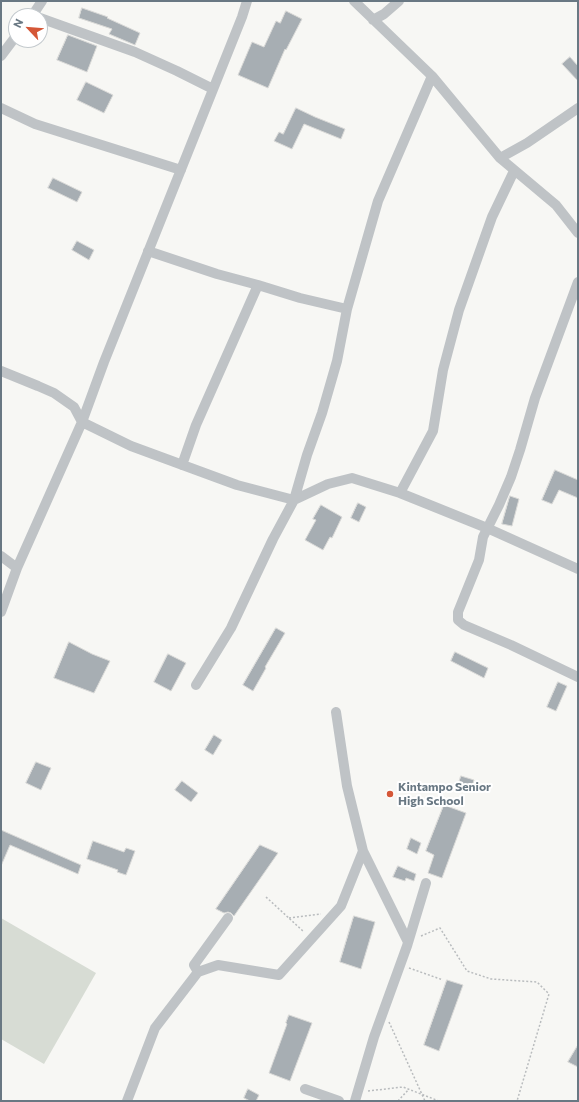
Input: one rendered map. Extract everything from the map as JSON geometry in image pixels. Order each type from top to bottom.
[{"type":"street","points":[[1,612],[17,568],[82,422],[148,251],[242,17],[246,1]]},
{"type":"street","points":[[354,1],[432,76],[500,158],[556,205],[578,233]]},
{"type":"street","points":[[373,20],[384,14],[399,1]]},
{"type":"street","points":[[48,21],[135,52],[213,89]]},
{"type":"street","points":[[1,56],[8,47]]},
{"type":"street","points":[[196,685],[232,628],[273,539],[294,500],[337,362],[346,309],[378,201],[432,76]]},
{"type":"street","points":[[1,108],[35,124],[181,170]]},
{"type":"street","points":[[500,158],[527,143],[578,108]]},
{"type":"street","points":[[400,494],[433,431],[443,370],[459,310],[492,217],[514,171]]},
{"type":"street","points":[[148,251],[217,274],[300,298],[346,309]]},
{"type":"street","points":[[578,282],[535,398],[511,477],[500,505],[487,528],[481,547],[479,560],[458,612],[458,620],[464,625],[578,677]]},
{"type":"street","points":[[182,465],[196,425],[258,285]]},
{"type":"street","points":[[1,371],[54,394],[74,407],[82,422],[131,446],[237,485],[294,500],[328,484],[352,478],[400,494],[487,528],[578,570]]},
{"type":"street","points":[[1,556],[17,568]]},
{"type":"street","points":[[336,712],[347,786],[363,851],[408,942]]},
{"type":"street","points":[[127,1101],[155,1028],[198,972],[218,966],[278,975],[341,906],[363,851]]},
{"type":"street","points":[[356,1097],[374,1037],[408,942],[426,883]]},
{"type":"street","points":[[198,972],[194,965],[228,918]]},
{"type":"street","points":[[306,1089],[339,1101]]},
{"type":"path","points":[[266,897],[312,939]]},
{"type":"path","points":[[289,918],[335,912]]},
{"type":"path","points":[[408,942],[440,928],[467,971],[491,979],[538,982],[549,994],[517,1101]]},
{"type":"path","points":[[400,965],[443,980]]},
{"type":"path","points":[[384,1010],[424,1095],[425,1101]]},
{"type":"path","points":[[356,1097],[404,1087],[439,1101]]},
{"type":"path","points":[[398,1101],[409,1089]]},
{"type":"shaded area","points":[[1,918],[96,973],[44,1064],[1,1039]]},
{"type":"building","points":[[82,8],[108,17],[107,18],[140,33],[135,45],[109,34],[112,29],[79,18]]},
{"type":"building","points":[[286,11],[302,19],[286,50],[285,49],[268,88],[238,75],[252,42],[264,47],[276,21],[280,23]]},
{"type":"building","points":[[68,35],[97,46],[87,72],[57,60]]},
{"type":"building","points":[[570,57],[578,66],[578,81],[562,64]]},
{"type":"building","points":[[86,82],[113,95],[104,113],[77,100]]},
{"type":"building","points":[[296,108],[345,129],[341,139],[304,124],[292,149],[274,141],[279,132],[283,134]]},
{"type":"building","points":[[53,178],[82,192],[77,202],[48,188]]},
{"type":"building","points":[[77,241],[94,250],[89,260],[72,250]]},
{"type":"building","points":[[555,470],[578,480],[578,498],[559,490],[552,504],[542,500]]},
{"type":"building","points":[[510,496],[519,499],[512,526],[502,524]]},
{"type":"building","points":[[358,503],[366,507],[359,522],[351,518]]},
{"type":"building","points":[[321,505],[342,517],[332,538],[330,537],[323,550],[305,540],[316,520],[313,519]]},
{"type":"building","points":[[276,628],[285,633],[253,691],[243,685]]},
{"type":"building","points":[[69,642],[92,654],[110,661],[94,693],[54,678]]},
{"type":"building","points":[[455,652],[488,668],[484,678],[451,661]]},
{"type":"building","points":[[168,654],[186,663],[171,691],[154,682]]},
{"type":"building","points":[[558,682],[567,686],[556,711],[547,707]]},
{"type":"building","points":[[214,735],[222,740],[213,755],[205,750]]},
{"type":"building","points":[[36,762],[51,768],[41,790],[26,783]]},
{"type":"building","points":[[461,776],[474,780],[471,790],[458,786]]},
{"type":"building","points":[[182,781],[198,793],[191,802],[175,790]]},
{"type":"building","points":[[444,805],[466,813],[442,878],[428,873],[434,855],[426,851]]},
{"type":"building","points":[[1,830],[81,865],[78,874],[10,845],[1,866]]},
{"type":"building","points":[[411,838],[421,843],[417,854],[407,849]]},
{"type":"building","points":[[93,841],[124,852],[126,848],[135,851],[126,875],[117,872],[118,870],[87,859]]},
{"type":"building","points":[[260,845],[278,853],[234,916],[231,913],[224,913],[216,909]]},
{"type":"building","points":[[398,866],[416,874],[414,881],[406,878],[405,881],[393,877]]},
{"type":"building","points":[[354,916],[375,922],[361,969],[340,962]]},
{"type":"building","points":[[447,980],[463,985],[439,1051],[424,1045]]},
{"type":"building","points":[[289,1015],[312,1023],[290,1081],[269,1073]]},
{"type":"building","points":[[578,1045],[578,1067],[568,1062]]},
{"type":"building","points":[[248,1089],[259,1095],[256,1101],[250,1101],[244,1098]]},
{"type":"place","name":"Kintampo Senior High School","points":[[390,794]]}]
